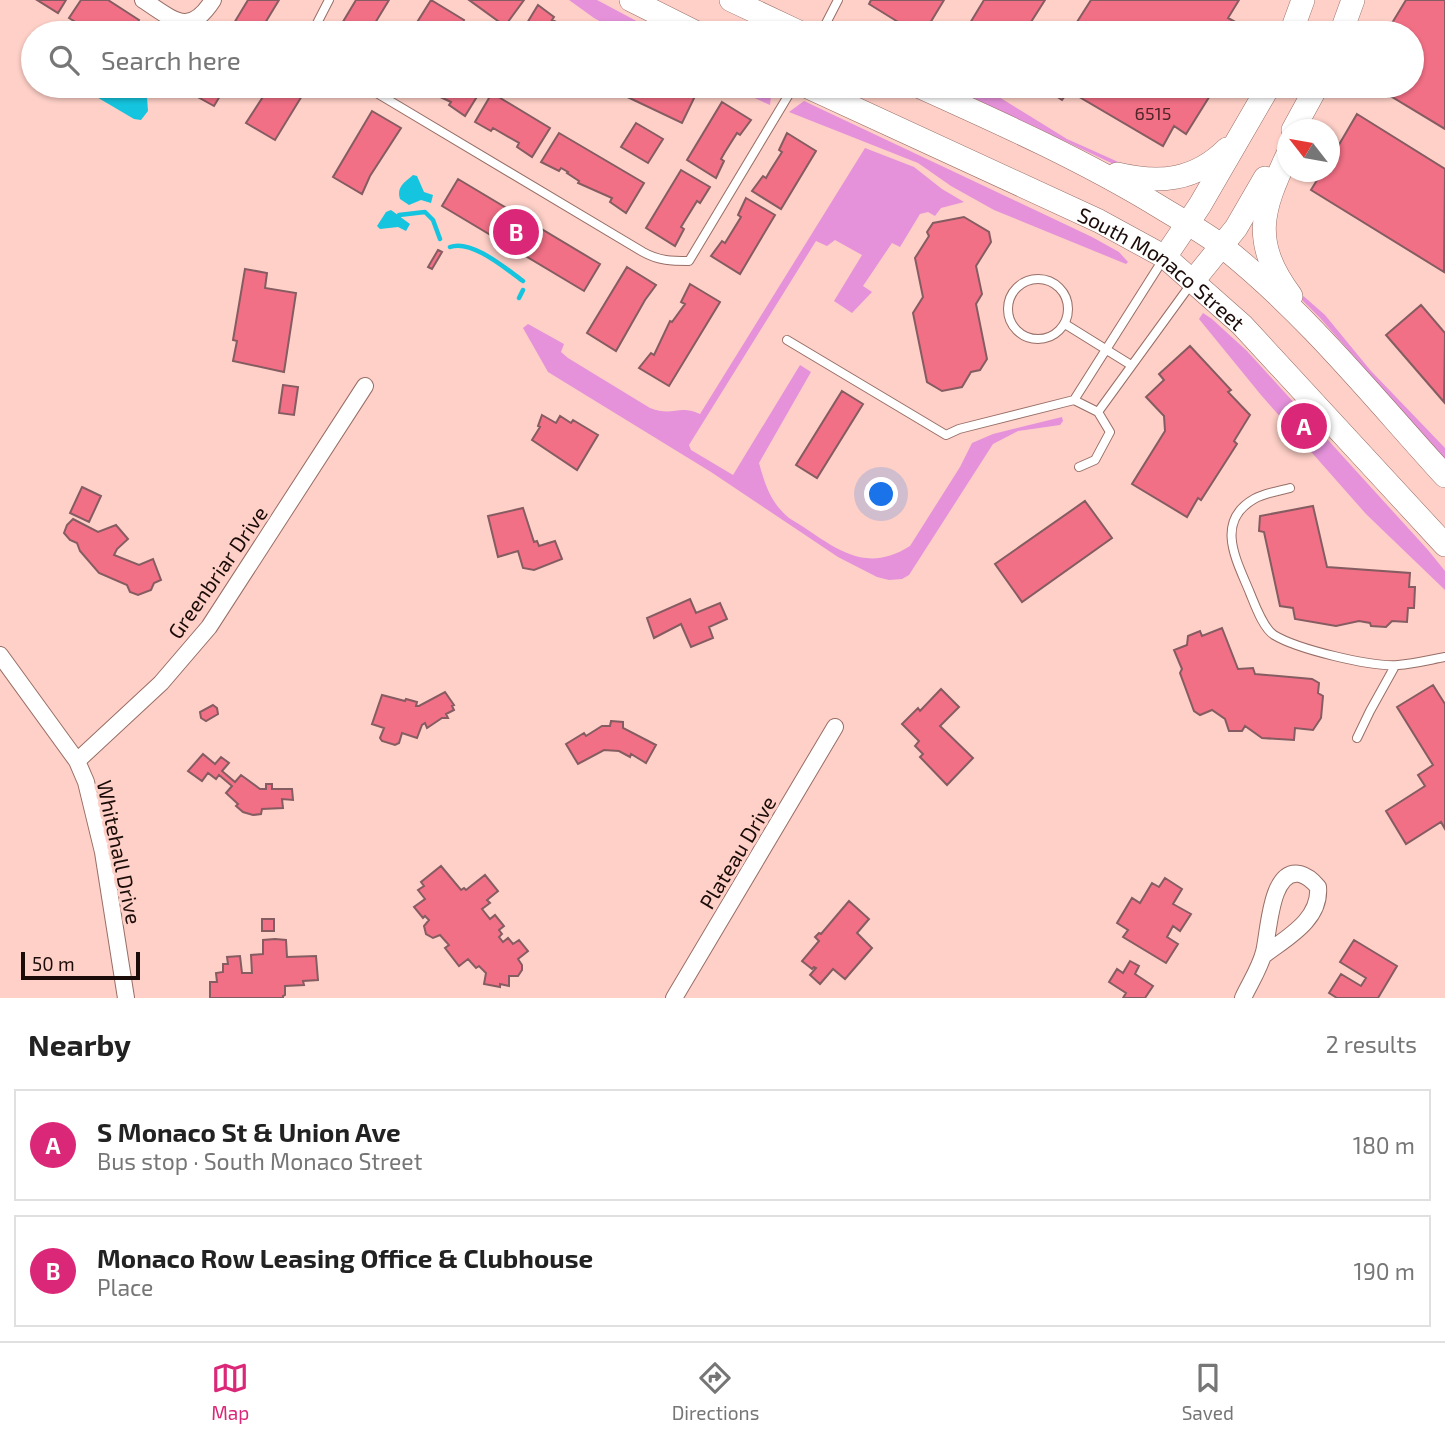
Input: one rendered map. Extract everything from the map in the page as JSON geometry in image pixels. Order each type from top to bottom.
[{"type":"main road","points":[[631,0],[673,21]]},
{"type":"main road","points":[[731,0],[776,21]]},
{"type":"main road","points":[[1295,21],[1303,0]]},
{"type":"main road","points":[[1345,21],[1353,0]]},
{"type":"main road","name":"South Monaco Street","points":[[832,98],[1099,221],[1165,257],[1242,325],[1445,545]]},
{"type":"main road","points":[[944,98],[1087,165],[1222,246],[1269,286],[1445,476]]},
{"type":"main road","points":[[1165,257],[1262,98]]},
{"type":"main road","points":[[1299,119],[1310,98]]},
{"type":"main road","points":[[1303,119],[1312,98]]},
{"type":"main road","points":[[1087,165],[1147,180],[1187,176],[1220,156],[1250,121]]},
{"type":"main road","points":[[1193,281],[1250,206],[1277,157]]},
{"type":"main road","points":[[1277,177],[1267,200],[1264,222],[1266,246],[1279,279],[1328,347]]},
{"type":"street","points":[[143,0],[177,21]]},
{"type":"street","points":[[197,21],[213,0]]},
{"type":"street","name":"Greenbriar Drive","points":[[77,761],[161,683],[209,627],[365,386]]},
{"type":"street","name":"Whitehall Drive","points":[[0,655],[77,761],[86,782],[103,852],[126,998]]},
{"type":"street","name":"Plateau Drive","points":[[674,998],[835,727]]},
{"type":"street","points":[[1243,998],[1264,955],[1272,905],[1278,888],[1285,878],[1293,873],[1304,875],[1318,887],[1319,897],[1315,908],[1308,919],[1264,955]]},
{"type":"lane","points":[[318,21],[329,0]]},
{"type":"lane","points":[[827,21],[838,0]]},
{"type":"lane","points":[[385,98],[643,252],[659,260],[670,261],[689,261],[787,98]]},
{"type":"lane","points":[[1074,400],[1165,257]]},
{"type":"lane","points":[[1036,278],[1053,282],[1067,299],[1065,324],[1049,337],[1026,337],[1012,325],[1008,316],[1012,293],[1024,281],[1036,278]]},
{"type":"lane","points":[[1098,412],[1193,281]]},
{"type":"lane","points":[[1065,324],[1131,365]]},
{"type":"lane","points":[[787,340],[946,435],[959,429],[1074,400],[1098,412],[1110,432],[1095,460],[1079,467]]},
{"type":"lane","points":[[1290,488],[1255,498],[1240,509],[1232,524],[1231,546],[1256,606],[1271,633],[1320,652],[1395,666],[1445,657]]},
{"type":"lane","points":[[1357,738],[1395,666]]},
{"type":"shaded area","points":[[569,0],[597,0],[636,21],[599,21]]},
{"type":"shaded area","points":[[755,98],[771,98],[770,105]]},
{"type":"shaded area","points":[[973,98],[1000,98],[1067,139],[1125,165],[1124,169]]},
{"type":"shaded area","points":[[804,101],[1092,237],[1119,252],[1128,262],[1126,264],[994,210],[951,186],[918,163],[789,112]]},
{"type":"shaded area","points":[[865,148],[914,167],[964,202],[941,208],[935,216],[928,212],[920,214],[900,247],[892,243],[863,286],[872,292],[852,313],[834,301],[862,255],[835,240],[827,246],[816,241],[689,445],[691,450],[733,475],[800,365],[811,372],[759,463],[766,486],[773,500],[789,518],[847,553],[876,558],[892,555],[910,546],[972,443],[993,434],[1062,417],[1060,425],[1018,431],[993,444],[909,575],[902,579],[889,580],[877,577],[838,557],[711,472],[548,372],[523,328],[528,324],[564,344],[561,352],[568,358],[650,408],[665,411],[686,410],[700,414]]},
{"type":"shaded area","points":[[1275,248],[1300,293],[1325,315],[1371,371],[1445,448],[1445,459],[1290,288]]},
{"type":"shaded area","points":[[1203,313],[1247,351],[1428,550],[1445,571],[1445,590],[1366,514],[1261,395],[1199,319]]},
{"type":"water","points":[[98,98],[147,98],[148,111],[141,120],[134,119]]},
{"type":"water","points":[[413,175],[417,176],[424,192],[433,195],[431,203],[421,200],[409,205],[400,199],[400,188]]},
{"type":"water","points":[[391,210],[410,224],[406,231],[398,227],[380,229],[377,226],[386,212]]},
{"type":"building","points":[[37,0],[66,0],[58,13]]},
{"type":"building","points":[[81,0],[108,0],[139,20],[74,21],[69,18]]},
{"type":"building","points":[[248,0],[279,0],[266,21],[235,21]]},
{"type":"building","points":[[356,0],[389,0],[376,21],[343,21]]},
{"type":"building","points":[[431,0],[464,20],[463,21],[418,21]]},
{"type":"building","points":[[469,0],[524,0],[509,21],[498,21]]},
{"type":"building","points":[[871,0],[944,0],[931,21],[897,21],[869,4]]},
{"type":"building","points":[[984,0],[1045,0],[1032,21],[971,21]]},
{"type":"building","points":[[1091,0],[1239,0],[1228,18],[1234,21],[1078,21]]},
{"type":"building","points":[[1406,0],[1445,0],[1445,129],[1394,98],[1424,98],[1424,21],[1393,21]]},
{"type":"building","points":[[538,5],[554,17],[552,20],[554,21],[528,21]]},
{"type":"building","points":[[200,98],[219,98],[214,106]]},
{"type":"building","points":[[262,98],[301,98],[275,140],[246,123]]},
{"type":"building","points":[[442,98],[476,98],[465,116],[449,105],[451,102]]},
{"type":"building","points":[[489,98],[500,98],[550,128],[532,157],[517,147],[519,143],[493,128],[491,131],[475,122]]},
{"type":"building","points":[[629,98],[694,98],[682,123]]},
{"type":"building","points":[[1081,98],[1208,98],[1186,134],[1174,126],[1163,146]]},
{"type":"building","points":[[722,102],[751,120],[740,135],[737,133],[725,152],[716,178],[687,160]]},
{"type":"building","points":[[372,111],[401,128],[370,176],[362,194],[333,177]]},
{"type":"building","points":[[1357,114],[1445,169],[1444,272],[1311,190],[1316,182],[1340,182],[1340,143]]},
{"type":"building","points":[[636,123],[663,139],[648,163],[621,147]]},
{"type":"building","points":[[559,133],[644,183],[626,213],[610,202],[612,198],[578,183],[579,181],[561,168],[559,171],[541,162]]},
{"type":"building","points":[[787,133],[816,151],[781,209],[752,191],[763,176],[766,178],[782,152],[779,150]]},
{"type":"building","points":[[681,170],[710,187],[700,203],[697,201],[681,227],[684,229],[675,246],[646,228]]},
{"type":"building","points":[[458,179],[600,264],[584,291],[442,206]]},
{"type":"building","points":[[746,198],[775,215],[740,274],[711,256],[722,241],[725,243],[741,217],[738,215]]},
{"type":"building","points":[[964,217],[989,232],[991,242],[976,266],[982,294],[976,304],[987,359],[980,370],[971,372],[962,387],[942,391],[927,382],[913,313],[923,297],[915,258],[929,236],[927,232],[933,223]]},
{"type":"building","points":[[438,250],[442,252],[432,269],[428,267]]},
{"type":"building","points":[[627,267],[656,285],[616,351],[587,333]]},
{"type":"building","points":[[245,269],[267,273],[265,288],[296,293],[284,372],[233,361],[237,341],[233,340]]},
{"type":"building","points":[[690,284],[720,302],[669,386],[639,368],[651,353],[654,355],[670,321],[672,322],[685,304],[681,302]]},
{"type":"building","points":[[1421,305],[1445,333],[1444,402],[1386,335]]},
{"type":"building","points":[[1190,346],[1250,415],[1234,441],[1237,444],[1187,517],[1132,484],[1165,431],[1164,416],[1146,397],[1164,380],[1159,374]]},
{"type":"building","points":[[283,385],[298,387],[294,415],[279,413]]},
{"type":"building","points":[[842,391],[863,404],[817,478],[796,465]]},
{"type":"building","points":[[542,415],[556,423],[560,416],[571,423],[573,420],[598,435],[577,470],[532,440],[540,427],[538,426]]},
{"type":"building","points":[[82,487],[101,496],[89,522],[70,513]]},
{"type":"building","points":[[1085,501],[1112,538],[1022,602],[995,564]]},
{"type":"building","points":[[1313,506],[1327,567],[1410,573],[1409,587],[1415,587],[1414,608],[1408,608],[1407,622],[1392,621],[1386,627],[1371,626],[1370,623],[1359,621],[1336,626],[1295,619],[1293,608],[1280,606],[1264,532],[1259,531],[1260,516]]},
{"type":"building","points":[[523,508],[534,542],[537,541],[539,546],[555,541],[562,559],[534,570],[523,568],[518,551],[498,557],[488,516]]},
{"type":"building","points":[[73,519],[98,532],[116,525],[128,539],[114,555],[139,565],[153,559],[161,580],[154,583],[151,590],[138,595],[130,592],[127,585],[99,573],[80,551],[77,543],[64,533]]},
{"type":"building","points":[[690,599],[696,613],[720,603],[727,619],[709,627],[713,638],[691,647],[681,624],[654,638],[647,618]]},
{"type":"building","points":[[1222,628],[1238,669],[1253,668],[1255,674],[1312,679],[1319,683],[1318,693],[1323,696],[1321,718],[1313,730],[1295,728],[1294,740],[1262,738],[1245,726],[1242,731],[1229,731],[1225,719],[1212,710],[1200,715],[1194,711],[1174,650],[1187,645],[1188,636],[1200,631],[1202,636]]},
{"type":"building","points":[[1433,685],[1445,704],[1445,829],[1441,822],[1406,844],[1386,811],[1425,786],[1418,775],[1433,765],[1397,707]]},
{"type":"building","points":[[941,689],[959,707],[940,726],[973,758],[947,785],[920,757],[923,754],[915,746],[919,741],[902,724],[918,708],[920,711]]},
{"type":"building","points":[[445,692],[454,705],[454,710],[446,714],[448,718],[442,718],[427,728],[425,723],[417,738],[402,733],[399,743],[395,745],[382,741],[380,738],[384,728],[372,724],[382,695],[417,702],[416,706],[419,706]]},
{"type":"building","points":[[213,705],[218,714],[206,721],[201,718],[200,712]]},
{"type":"building","points":[[611,721],[623,722],[623,728],[656,745],[646,763],[631,754],[630,757],[619,751],[604,750],[578,764],[566,744],[584,733],[586,736],[602,726],[610,726]]},
{"type":"building","points":[[203,754],[215,764],[221,757],[229,763],[222,771],[235,782],[241,775],[260,789],[266,789],[266,784],[272,784],[272,789],[292,789],[293,800],[282,799],[283,808],[262,809],[261,814],[243,812],[226,793],[232,786],[219,775],[216,779],[208,773],[202,781],[188,771]]},
{"type":"building","points":[[441,866],[461,890],[466,890],[485,875],[498,891],[487,900],[490,903],[482,909],[490,919],[495,915],[504,926],[499,930],[502,934],[499,937],[503,942],[508,938],[513,944],[519,940],[528,951],[518,959],[522,970],[518,976],[509,976],[509,986],[484,984],[486,973],[479,966],[476,968],[468,959],[459,966],[445,948],[449,945],[440,935],[433,938],[426,934],[424,926],[429,920],[425,916],[423,918],[414,907],[425,899],[418,890],[424,886],[421,882]]},
{"type":"building","points":[[1165,878],[1182,889],[1173,904],[1191,914],[1180,931],[1173,926],[1167,937],[1178,944],[1166,963],[1123,937],[1128,930],[1117,923],[1132,898],[1140,903],[1152,883],[1159,887]]},
{"type":"building","points":[[849,901],[869,919],[857,933],[872,948],[845,979],[833,969],[820,984],[810,975],[816,968],[812,969],[802,961],[819,941],[815,937],[821,934]]},
{"type":"building","points":[[262,919],[274,919],[274,931],[262,931]]},
{"type":"building","points":[[263,940],[286,940],[287,957],[316,956],[318,980],[303,981],[304,985],[285,986],[283,998],[210,998],[210,982],[217,982],[216,973],[223,972],[223,964],[228,964],[227,957],[240,956],[242,973],[252,973],[251,955],[263,954]]},
{"type":"building","points":[[1354,940],[1397,966],[1378,998],[1337,998],[1329,993],[1341,974],[1361,986],[1366,978],[1340,962]]},
{"type":"building","points":[[1130,961],[1139,966],[1135,974],[1153,986],[1145,998],[1123,998],[1126,993],[1109,982],[1117,969],[1123,973]]},
{"type":"waterway","points":[[399,215],[425,212],[433,220],[440,239]]},
{"type":"waterway","points":[[450,247],[468,247],[478,251],[523,281]]},
{"type":"waterway","points":[[519,298],[523,290]]},
{"type":"place","name":"Monaco Row Leasing Office & Clubhouse","points":[[516,232]]},
{"type":"place","name":"S Monaco St & Union Ave","points":[[1304,426]]}]
